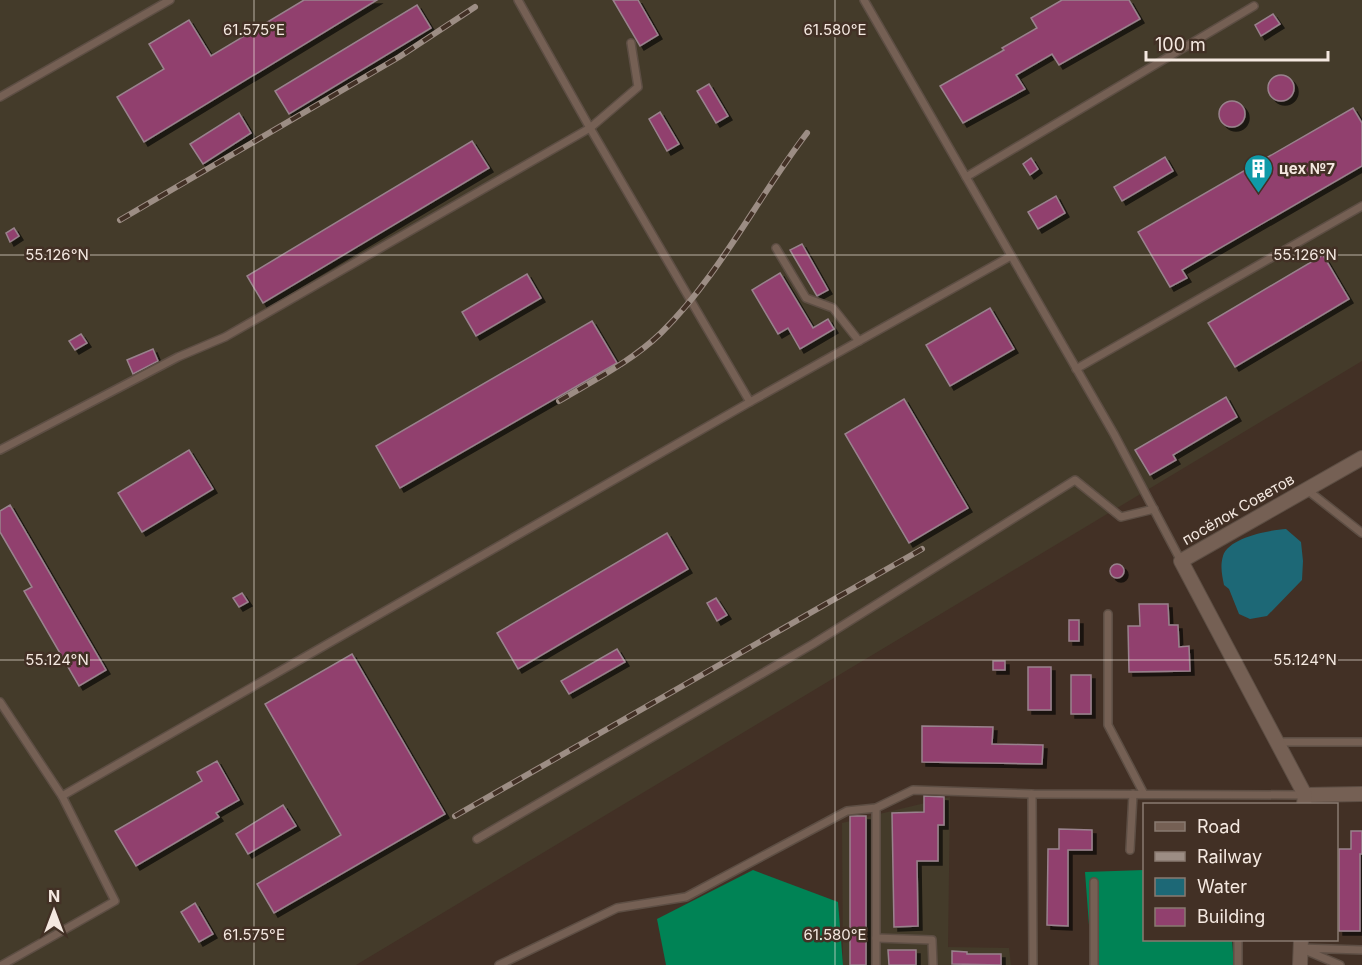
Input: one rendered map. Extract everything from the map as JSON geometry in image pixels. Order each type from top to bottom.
[{"type":"street","name":"посёлок Советов","points":[[1305,800],[1277,742],[1181,561],[1362,458]]},
{"type":"street","points":[[1305,800],[1362,795]]},
{"type":"street","points":[[1300,944],[1300,965]]},
{"type":"lane","points":[[0,97],[170,0]]},
{"type":"lane","points":[[518,0],[750,402]]},
{"type":"lane","points":[[864,0],[1076,369],[1181,561]]},
{"type":"lane","points":[[966,177],[1254,6]]},
{"type":"lane","points":[[0,450],[178,357],[225,337],[590,128],[638,87],[631,42]]},
{"type":"lane","points":[[1076,369],[1362,206]]},
{"type":"lane","points":[[776,248],[806,298],[833,308],[859,341]]},
{"type":"lane","points":[[62,796],[750,402],[1011,256]]},
{"type":"lane","points":[[477,839],[813,644],[1075,480],[1121,517],[1154,509]]},
{"type":"lane","points":[[1306,489],[1362,533]]},
{"type":"lane","points":[[1108,614],[1108,725],[1144,794]]},
{"type":"lane","points":[[0,702],[62,796],[114,901],[2,965]]},
{"type":"lane","points":[[1277,742],[1362,742]]},
{"type":"lane","points":[[499,965],[616,908],[686,897],[847,811],[876,808],[914,790],[1032,794],[1144,794],[1305,800]]},
{"type":"lane","points":[[1032,794],[1033,965]]},
{"type":"lane","points":[[1130,850],[1133,794]]},
{"type":"lane","points":[[876,808],[876,965]]},
{"type":"lane","points":[[1094,882],[1094,965]]},
{"type":"lane","points":[[876,938],[932,939],[933,965]]},
{"type":"lane","points":[[1238,941],[1238,965]]},
{"type":"lane","points":[[1300,944],[1362,950]]},
{"type":"lane","points":[[1300,944],[1340,965]]},
{"type":"shaded area","points":[[0,0],[1362,0],[1362,361],[356,965],[0,965]]},
{"type":"shaded area","points":[[950,797],[948,947],[1009,948],[1011,965],[843,965],[842,823]]},
{"type":"green space","points":[[753,870],[838,902],[843,965],[666,965],[657,919]]},
{"type":"green space","points":[[1143,870],[1143,941],[1232,941],[1234,965],[1092,965],[1085,872]]},
{"type":"water","points":[[1286,529],[1301,542],[1302,580],[1267,616],[1250,619],[1239,614],[1229,589],[1223,581],[1222,563],[1226,550],[1250,536]]},
{"type":"building","points":[[304,0],[377,0],[144,142],[117,97],[164,69],[149,44],[189,20],[211,56]]},
{"type":"building","points":[[613,0],[638,0],[658,35],[640,46]]},
{"type":"building","points":[[1062,0],[1129,0],[1140,19],[1059,65],[1052,54],[1016,75],[1025,89],[963,123],[940,86],[1004,50],[1002,48],[1037,28],[1031,18]]},
{"type":"building","points":[[417,5],[431,28],[289,114],[275,91]]},
{"type":"building","points":[[1273,14],[1280,24],[1261,36],[1255,25]]},
{"type":"building","points":[[1281,75],[1290,79],[1294,88],[1290,97],[1281,101],[1272,97],[1268,88],[1272,79]]},
{"type":"building","points":[[709,84],[728,116],[716,123],[697,91]]},
{"type":"building","points":[[1232,101],[1241,105],[1245,114],[1241,123],[1232,127],[1223,123],[1219,114],[1223,105]]},
{"type":"building","name":"цех №7","points":[[1353,108],[1362,123],[1362,166],[1182,270],[1187,278],[1170,287],[1138,232]]},
{"type":"building","points":[[660,112],[679,144],[667,151],[649,119]]},
{"type":"building","points":[[239,113],[251,133],[203,164],[190,144]]},
{"type":"building","points":[[472,141],[489,168],[263,303],[247,276]]},
{"type":"building","points":[[1165,157],[1173,171],[1122,201],[1114,187]]},
{"type":"building","points":[[1031,158],[1038,169],[1030,175],[1023,164]]},
{"type":"building","points":[[1056,196],[1065,213],[1038,229],[1028,212]]},
{"type":"building","points":[[14,228],[19,236],[10,242],[6,233]]},
{"type":"building","points":[[802,244],[828,290],[817,296],[790,250]]},
{"type":"building","points":[[1323,255],[1349,299],[1235,367],[1208,323]]},
{"type":"building","points":[[780,273],[813,328],[828,319],[834,329],[800,349],[788,328],[778,334],[752,290]]},
{"type":"building","points":[[527,274],[541,298],[476,336],[462,312]]},
{"type":"building","points":[[990,308],[1014,349],[950,386],[926,345]]},
{"type":"building","points":[[592,321],[617,363],[400,488],[376,446]]},
{"type":"building","points":[[81,334],[87,343],[75,350],[69,341]]},
{"type":"building","points":[[153,349],[158,361],[133,374],[127,360]]},
{"type":"building","points":[[1226,397],[1237,417],[1173,455],[1176,460],[1150,475],[1135,450]]},
{"type":"building","points":[[904,399],[968,508],[909,543],[845,434]]},
{"type":"building","points":[[189,450],[213,489],[142,532],[118,493]]},
{"type":"building","points":[[10,505],[106,670],[79,686],[24,591],[32,587],[0,532],[0,511]]},
{"type":"building","points":[[667,533],[688,569],[518,669],[497,633]]},
{"type":"building","points":[[1117,564],[1122,566],[1124,571],[1122,576],[1117,578],[1112,576],[1110,571],[1112,566]]},
{"type":"building","points":[[242,593],[248,602],[239,607],[233,598]]},
{"type":"building","points":[[716,598],[727,615],[717,621],[707,603]]},
{"type":"building","points":[[1139,604],[1168,604],[1169,625],[1178,625],[1179,647],[1189,646],[1190,671],[1129,672],[1128,626],[1140,626]]},
{"type":"building","points":[[1069,620],[1079,620],[1079,641],[1069,641]]},
{"type":"building","points":[[617,649],[625,662],[569,694],[561,681]]},
{"type":"building","points":[[352,654],[445,814],[274,913],[257,884],[341,835],[265,704]]},
{"type":"building","points":[[993,661],[1005,661],[1005,670],[993,670]]},
{"type":"building","points":[[1028,667],[1051,667],[1051,710],[1028,710]]},
{"type":"building","points":[[1071,675],[1091,675],[1091,714],[1071,714]]},
{"type":"building","points":[[922,726],[993,727],[992,744],[1043,745],[1042,764],[922,762]]},
{"type":"building","points":[[217,761],[239,800],[216,813],[219,817],[136,866],[115,831],[202,781],[197,772]]},
{"type":"building","points":[[924,796],[944,797],[944,825],[938,825],[938,861],[917,861],[918,926],[894,927],[892,813],[924,812]]},
{"type":"building","points":[[283,805],[296,826],[248,854],[236,834]]},
{"type":"building","points":[[850,816],[866,816],[866,965],[850,965]]},
{"type":"building","points":[[1059,829],[1092,830],[1092,850],[1068,850],[1068,926],[1047,925],[1048,849],[1059,849]]},
{"type":"building","points":[[1351,831],[1362,831],[1360,931],[1339,931],[1339,849],[1351,849]]},
{"type":"building","points":[[195,903],[213,934],[199,942],[181,912]]},
{"type":"building","points":[[888,950],[916,950],[916,965],[889,965]]},
{"type":"building","points":[[952,951],[967,952],[967,954],[1001,954],[1001,965],[952,964]]},
{"type":"railway","points":[[120,220],[399,57],[475,7]]},
{"type":"railway","points":[[559,401],[612,370],[661,333],[702,286],[807,133]]},
{"type":"railway","points":[[455,816],[922,549]]},
{"type":"place","name":"цех №7","points":[[1258,194]]}]
